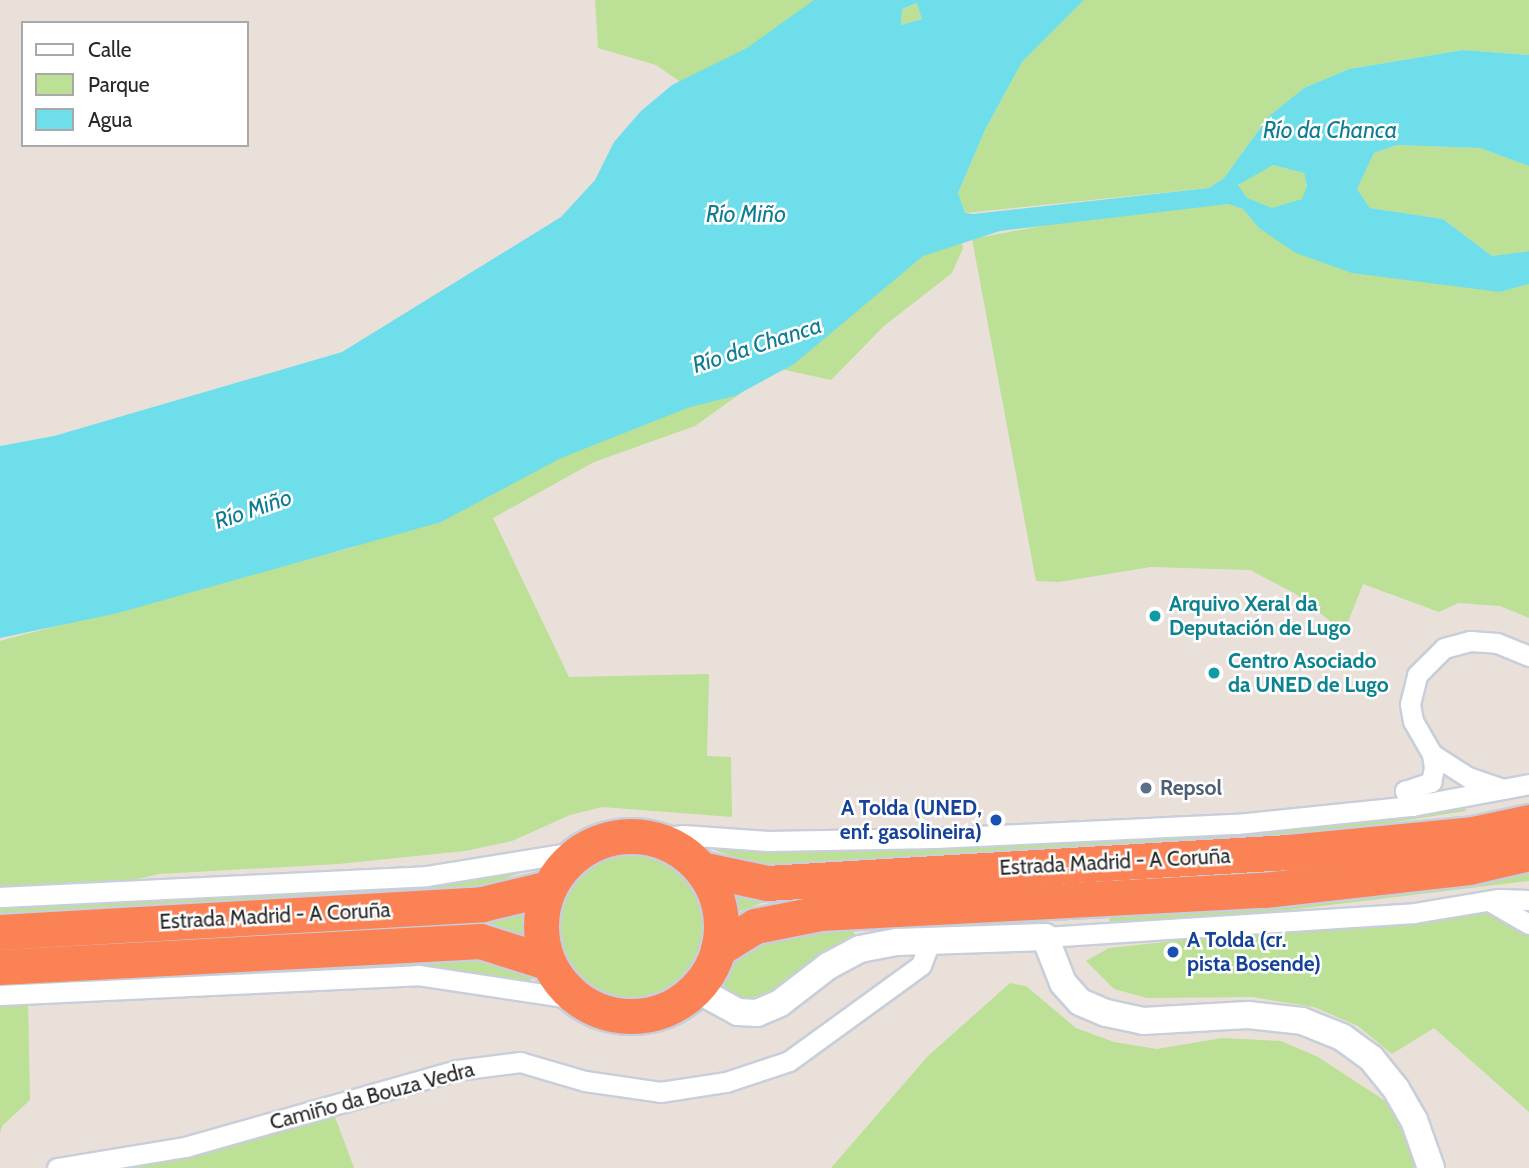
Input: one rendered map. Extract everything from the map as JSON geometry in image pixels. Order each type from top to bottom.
[{"type":"highway","name":"Estrada Madrid - A Coruña","points":[[701,869],[767,883],[1289,852],[1472,834],[1529,822]]},
{"type":"highway","name":"Estrada Madrid - A Coruña","points":[[627,836],[651,838],[678,849],[701,869],[719,907],[718,949],[696,989],[675,1005],[638,1016],[599,1011],[576,999],[547,962],[542,912],[549,888],[562,867],[581,851],[627,836]]},
{"type":"highway","name":"Estrada Madrid - A Coruña","points":[[718,949],[755,926],[820,912],[1264,890],[1469,867],[1529,853]]},
{"type":"highway","name":"Estrada Madrid - A Coruña","points":[[0,932],[482,904],[549,888]]},
{"type":"highway","name":"Estrada Madrid - A Coruña","points":[[0,967],[480,941],[547,962]]},
{"type":"street","points":[[1504,789],[1468,777],[1432,754],[1413,721],[1410,704],[1417,675],[1444,648],[1469,641],[1497,643],[1529,656]]},
{"type":"street","points":[[1412,806],[1405,791],[1431,782],[1432,754]]},
{"type":"street","points":[[651,838],[1052,834],[1237,824],[1412,806],[1529,784]]},
{"type":"street","points":[[0,897],[426,876],[581,851]]},
{"type":"street","points":[[696,989],[738,1012],[757,1013],[780,1003],[828,966],[860,949],[930,941],[1045,937],[1413,913],[1489,901],[1529,900]]},
{"type":"street","points":[[1489,901],[1529,925]]},
{"type":"street","points":[[1045,937],[1063,983],[1080,1002],[1106,1013],[1143,1021],[1248,1015],[1302,1021],[1342,1037],[1371,1058],[1396,1089],[1414,1120],[1431,1168]]},
{"type":"street","name":"Camiño da Bouza Vedra","points":[[57,1168],[185,1147],[457,1070],[520,1062],[585,1081],[660,1092],[726,1082],[789,1061],[921,965],[930,941]]},
{"type":"street","points":[[0,995],[418,975],[576,999]]},
{"type":"green space","points":[[595,0],[830,0],[702,97],[656,65],[598,48]]},
{"type":"green space","points":[[1084,0],[1529,0],[1529,55],[1463,50],[1349,69],[1304,88],[1269,116],[1224,178],[1209,188],[965,213],[958,193],[985,130],[1022,62]]},
{"type":"green space","points":[[918,3],[922,19],[901,25],[902,9]]},
{"type":"green space","points":[[1397,145],[1480,148],[1529,166],[1529,251],[1492,256],[1443,219],[1370,208],[1357,189],[1374,153]]},
{"type":"green space","points":[[1273,165],[1304,173],[1307,186],[1303,199],[1272,209],[1247,198],[1238,186],[1253,172]]},
{"type":"green space","points":[[1228,204],[1243,209],[1259,228],[1500,292],[1529,284],[1529,618],[1500,606],[1458,603],[1439,612],[1363,584],[1344,632],[1296,594],[1250,570],[1151,567],[1059,582],[1036,581],[972,239],[1089,217]]},
{"type":"green space","points":[[957,223],[963,248],[952,273],[884,326],[831,380],[776,368],[695,426],[594,462],[493,518],[569,677],[709,674],[707,756],[731,757],[732,817],[602,807],[570,815],[512,841],[465,851],[338,864],[159,874],[106,887],[0,893],[0,641],[354,547],[445,503]]},
{"type":"green space","points":[[1464,806],[1466,811],[1350,829],[1109,847],[759,865],[714,850],[1278,826]]},
{"type":"green space","points":[[630,852],[659,858],[683,874],[699,898],[705,927],[699,956],[683,980],[659,996],[630,1002],[601,996],[577,980],[561,956],[555,927],[561,898],[577,874],[601,858]]},
{"type":"green space","points":[[521,867],[525,871],[489,885],[0,914],[0,909],[352,887]]},
{"type":"green space","points":[[1529,868],[1529,881],[1289,910],[1110,922],[1108,913]]},
{"type":"green space","points":[[732,891],[770,900],[738,912]]},
{"type":"green space","points":[[1512,905],[1529,930],[1529,1112],[1434,1028],[1392,1054],[1358,1026],[1314,1007],[1252,997],[1147,998],[1114,989],[1086,961],[1109,948]]},
{"type":"green space","points":[[523,910],[522,935],[463,925],[463,922]]},
{"type":"green space","points":[[852,926],[855,937],[814,958],[773,991],[747,999],[726,990],[723,978],[743,947],[770,933]]},
{"type":"green space","points":[[459,959],[500,963],[531,974],[531,983],[418,967],[418,960]]},
{"type":"green space","points":[[1010,983],[1026,986],[1076,1028],[1114,1042],[1157,1049],[1222,1038],[1281,1041],[1318,1057],[1396,1108],[1416,1158],[1414,1168],[831,1168],[928,1056]]},
{"type":"green space","points":[[28,999],[30,1100],[2,1126],[0,1134],[0,1000]]},
{"type":"green space","points":[[331,1106],[354,1168],[118,1168],[258,1132]]},
{"type":"water","name":"Río Miño","points":[[814,0],[1084,0],[1022,62],[985,130],[958,193],[965,213],[973,214],[1209,188],[1224,178],[1269,116],[1304,88],[1349,69],[1463,50],[1529,55],[1529,166],[1480,148],[1397,145],[1374,153],[1357,189],[1370,208],[1443,219],[1492,256],[1529,251],[1529,284],[1500,292],[1352,273],[1296,253],[1259,228],[1243,209],[1228,204],[1000,231],[923,256],[794,364],[735,396],[690,407],[561,458],[441,522],[118,613],[0,638],[0,446],[54,436],[342,352],[561,217],[595,180],[614,142],[641,111],[672,85],[747,48]],"holes":[[[917,3],[922,19],[901,25],[902,9]],[[1273,165],[1304,173],[1307,186],[1302,199],[1272,208],[1247,198],[1238,185]]]},
{"type":"place","name":"Arquivo Xeral da Deputación de Lugo","points":[[1155,616]]},
{"type":"place","name":"Centro Asociado da UNED de Lugo","points":[[1214,673]]},
{"type":"place","name":"Repsol","points":[[1146,788]]},
{"type":"place","name":"A Tolda (UNED, enf. gasolineira)","points":[[996,820]]},
{"type":"place","name":"A Tolda (cr. pista Bosende)","points":[[1173,952]]},
{"type":"water label","name":"Río da Chanca","points":[[1330,130]]},
{"type":"water label","name":"Río da Chanca","points":[[757,345]]}]
